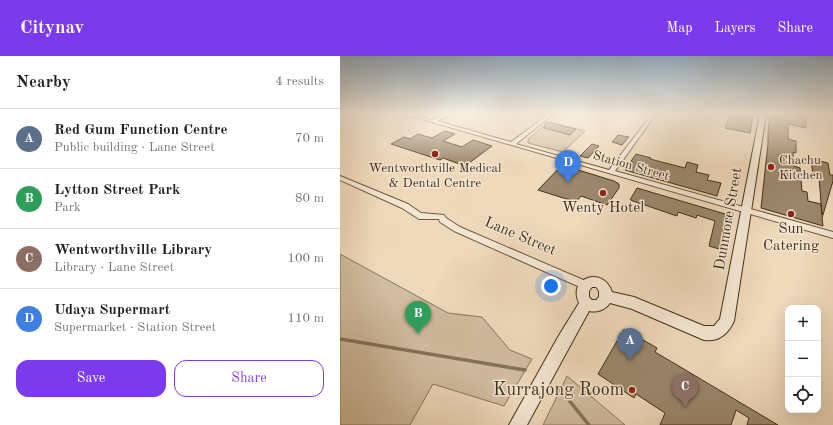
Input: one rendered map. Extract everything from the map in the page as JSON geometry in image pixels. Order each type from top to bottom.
[{"type":"street","name":"Station Street","points":[[468,131],[830,235]]},
{"type":"street","points":[[512,144],[529,131]]},
{"type":"street","points":[[611,172],[641,131]]},
{"type":"street","name":"Dunmore Street","points":[[606,296],[634,303],[704,334],[715,333],[723,330],[727,321],[746,212],[758,131]]},
{"type":"street","name":"Lane Street","points":[[340,178],[405,206],[422,217],[443,220],[457,229],[585,285]]},
{"type":"street","points":[[594,282],[602,285],[605,289],[606,296],[602,303],[598,305],[586,303],[581,295],[581,290],[585,285],[594,282]]},
{"type":"street","points":[[518,425],[586,303]]},
{"type":"shaded area","points":[[538,131],[585,131],[563,152],[528,143],[528,139]]},
{"type":"shaded area","points":[[340,254],[448,313],[482,317],[510,350],[532,359],[504,406],[433,384],[410,425],[340,425]]},
{"type":"shaded area","points":[[567,376],[625,425],[543,425]]},
{"type":"building","points":[[446,131],[455,134],[443,141],[462,147],[473,140],[492,146],[465,166],[443,158],[440,160],[391,144],[404,137],[410,139],[418,134],[432,138]]},
{"type":"building","points":[[556,131],[574,131],[570,135]]},
{"type":"building","points":[[768,131],[788,131],[788,139],[796,141],[796,153],[793,152],[794,166],[800,168],[802,191],[807,192],[808,201],[821,204],[822,215],[819,177],[813,176],[811,159],[828,163],[830,175],[833,175],[833,181],[822,218],[823,226],[761,208]]},
{"type":"building","points":[[618,135],[629,137],[622,145],[612,142]]},
{"type":"building","points":[[592,144],[599,146],[588,158],[580,156]]},
{"type":"building","points":[[636,154],[685,168],[687,162],[698,165],[696,172],[709,175],[707,180],[721,183],[717,196],[625,170]]},
{"type":"building","points":[[562,165],[614,181],[619,184],[619,188],[607,205],[581,196],[576,202],[538,190]]},
{"type":"building","points":[[637,188],[732,216],[726,251],[709,246],[715,221],[697,215],[696,218],[678,212],[677,216],[630,200]]},
{"type":"building","points":[[624,329],[657,348],[655,352],[778,425],[747,425],[749,418],[736,410],[731,425],[660,425],[665,413],[636,394],[634,398],[598,374]]},
{"type":"waterway","points":[[340,339],[525,370]]},
{"type":"waterway","points":[[560,389],[589,425]]},
{"type":"place","name":"Wentworthville Medical & Dental Centre","points":[[435,154]]},
{"type":"place","name":"Chachu Kitchen","points":[[771,167]]},
{"type":"place","name":"Udaya Supermart","points":[[568,183]]},
{"type":"place","name":"Wenty Hotel","points":[[603,193]]},
{"type":"place","name":"Sun Catering","points":[[791,214]]},
{"type":"place","name":"Lytton Street Park","points":[[418,334]]},
{"type":"place","name":"Red Gum Function Centre","points":[[630,361]]},
{"type":"place","name":"Kurrajong Room","points":[[632,390]]},
{"type":"place","name":"Wentworthville Library","points":[[685,407]]}]
